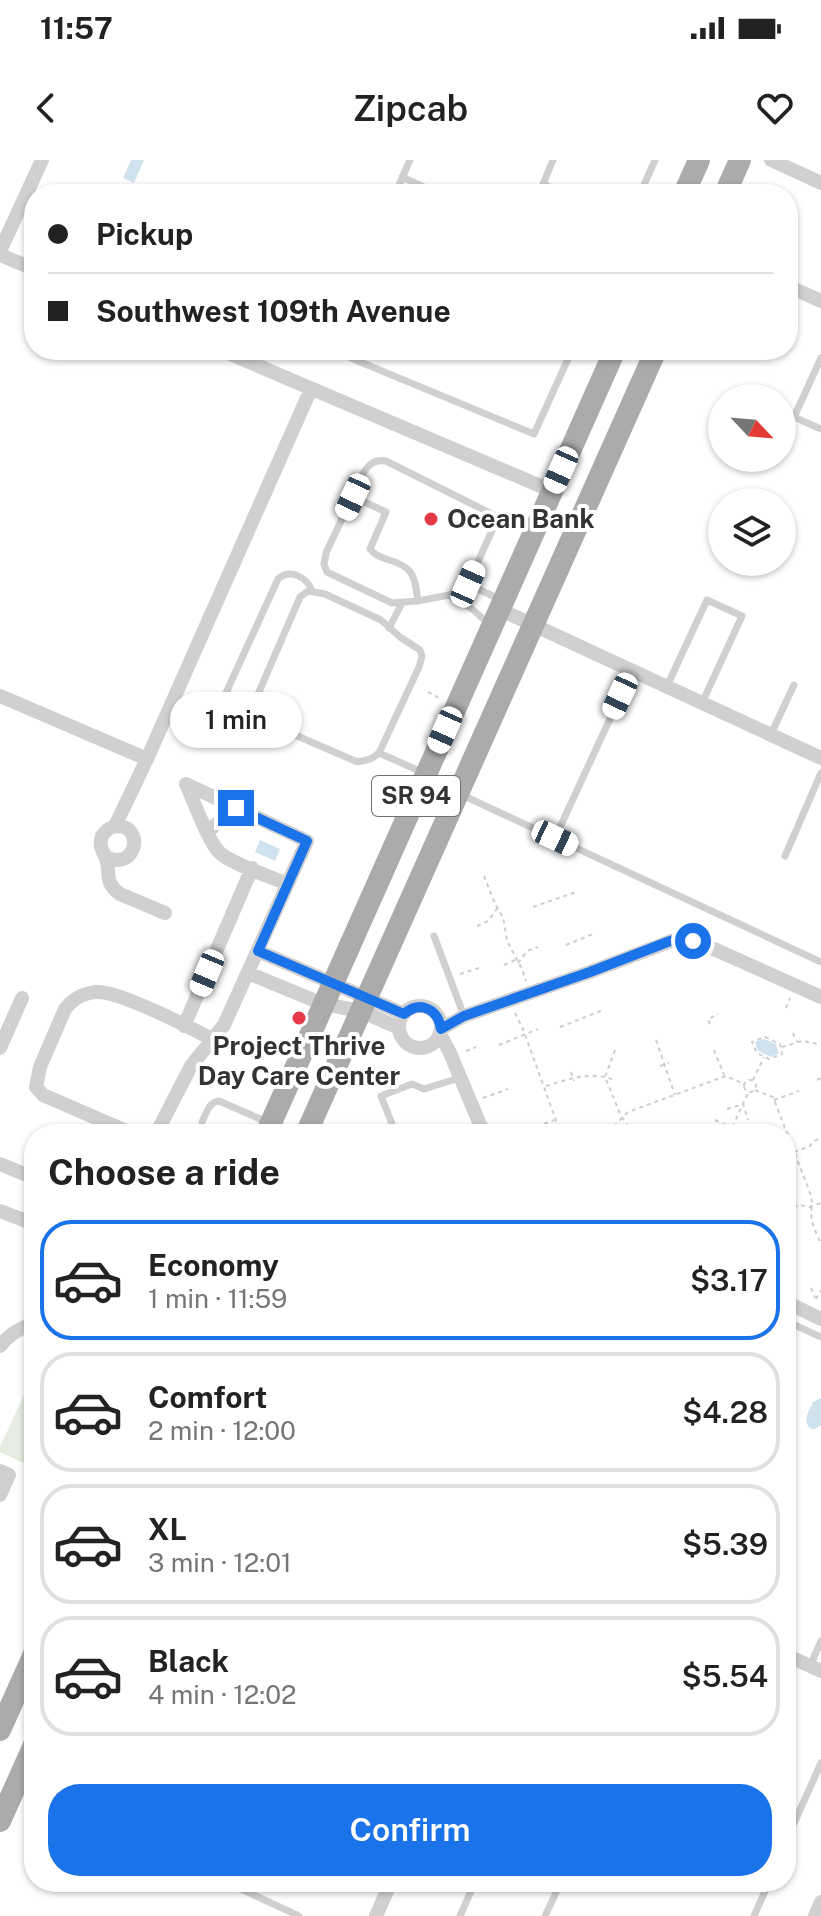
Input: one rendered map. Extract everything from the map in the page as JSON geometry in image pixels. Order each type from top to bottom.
[{"type":"main road","points":[[688,184],[699,160]]},
{"type":"main road","points":[[729,184],[740,160]]},
{"type":"main road","name":"SR 94","points":[[270,1124],[611,360]]},
{"type":"main road","name":"SR 94","points":[[310,1124],[652,360]]},
{"type":"main road","points":[[0,1730],[24,1676]]},
{"type":"main road","points":[[0,1821],[24,1791]]},
{"type":"street","points":[[31,184],[42,160]]},
{"type":"street","points":[[771,160],[821,183]]},
{"type":"street","points":[[24,200],[0,253],[24,264]]},
{"type":"street","points":[[798,291],[821,301]]},
{"type":"street","points":[[244,360],[552,491]]},
{"type":"street","points":[[115,826],[311,389]]},
{"type":"street","points":[[498,612],[533,625],[821,758]]},
{"type":"street","points":[[0,696],[147,759]]},
{"type":"street","points":[[161,1124],[191,1066],[224,1025],[307,841],[186,784],[220,852],[287,884]]},
{"type":"street","points":[[208,831],[236,808]]},
{"type":"street","points":[[115,826],[130,832],[134,847],[128,857],[118,861],[106,857],[100,841],[105,831],[115,826]]},
{"type":"street","points":[[106,857],[108,880],[115,890],[165,913]]},
{"type":"street","points":[[184,1026],[252,868]]},
{"type":"street","points":[[480,1124],[440,1031],[438,1016],[428,1008],[415,1007],[402,1021],[403,1040],[420,1048],[432,1044],[440,1031],[464,1016],[680,939],[705,945],[821,997]]},
{"type":"street","points":[[258,951],[333,983],[364,1005],[402,1021]]},
{"type":"street","points":[[277,985],[275,975],[278,968],[288,964]]},
{"type":"street","points":[[248,973],[323,1004],[364,1005]]},
{"type":"street","points":[[110,1124],[43,1095],[36,1087],[40,1067],[65,1009],[79,997],[89,993],[108,993],[214,1040]]},
{"type":"street","points":[[0,1048],[22,998]]},
{"type":"street","points":[[0,1164],[24,1174]]},
{"type":"street","points":[[0,1211],[24,1220]]},
{"type":"street","points":[[796,1307],[821,1319]]},
{"type":"street","points":[[0,1346],[24,1327]]},
{"type":"street","points":[[0,1495],[4,1473]]},
{"type":"street","points":[[796,1659],[815,1668]]},
{"type":"street","points":[[376,1916],[387,1892]]},
{"type":"street","points":[[815,1916],[821,1902]]},
{"type":"lane","points":[[399,184],[410,160]]},
{"type":"lane","points":[[543,184],[553,160]]},
{"type":"lane","points":[[644,184],[655,160]]},
{"type":"lane","points":[[402,177],[417,184]]},
{"type":"lane","points":[[821,358],[794,417],[821,429]]},
{"type":"lane","points":[[355,360],[534,434],[567,360]]},
{"type":"lane","points":[[380,460],[498,517],[468,584],[449,595],[392,603],[325,570],[326,553],[365,469],[371,463],[380,460]]},
{"type":"lane","points":[[353,497],[386,512],[370,549],[379,557],[400,563],[410,570],[415,578],[418,601]]},
{"type":"lane","points":[[249,715],[300,597],[312,591],[325,594],[381,620],[400,637],[418,646],[422,656],[379,753],[370,760],[355,761],[249,715],[230,706],[225,696],[275,583],[285,574],[296,575],[307,581],[312,591]]},
{"type":"lane","points":[[468,584],[498,612]]},
{"type":"lane","points":[[449,595],[471,608],[498,612]]},
{"type":"lane","points":[[667,687],[707,600],[718,605],[742,616],[702,703]]},
{"type":"lane","points":[[389,628],[402,603]]},
{"type":"lane","points":[[555,838],[632,671]]},
{"type":"lane","points":[[771,734],[794,685]]},
{"type":"lane","points":[[379,753],[426,774]]},
{"type":"lane","points":[[785,856],[821,773]]},
{"type":"lane","points":[[458,793],[821,962]]},
{"type":"lane","points":[[434,936],[464,1016]]},
{"type":"lane","points":[[392,1124],[381,1096],[412,1084],[424,1089],[461,1078]]},
{"type":"lane","points":[[202,1122],[208,1108],[219,1101],[259,1124]]},
{"type":"lane","points":[[796,1326],[821,1337]]},
{"type":"lane","points":[[815,1668],[821,1641]]},
{"type":"lane","points":[[796,1819],[821,1763]]},
{"type":"lane","points":[[247,1892],[299,1916]]},
{"type":"lane","points":[[460,1916],[471,1892]]},
{"type":"lane","points":[[545,1916],[556,1892]]},
{"type":"lane","points":[[754,1916],[765,1892]]},
{"type":"path","points":[[428,692],[442,699]]},
{"type":"path","points":[[484,876],[528,988]]},
{"type":"path","points":[[533,907],[576,892]]},
{"type":"path","points":[[477,926],[488,921],[498,908]]},
{"type":"path","points":[[501,913],[506,911]]},
{"type":"path","points":[[566,945],[593,934]]},
{"type":"path","points":[[504,965],[517,961],[527,951],[538,947]]},
{"type":"path","points":[[456,975],[482,967]]},
{"type":"path","points":[[786,1008],[788,1003]]},
{"type":"path","points":[[513,1006],[557,1124]]},
{"type":"path","points":[[560,1027],[603,1010]]},
{"type":"path","points":[[710,1024],[708,1019],[718,1014]]},
{"type":"path","points":[[499,1045],[538,1029]]},
{"type":"path","points":[[793,1033],[797,1043]]},
{"type":"path","points":[[765,1037],[781,1047],[782,1054],[769,1059],[757,1053],[752,1042],[765,1037]]},
{"type":"path","points":[[656,1040],[675,1096]]},
{"type":"path","points":[[781,1047],[802,1041],[818,1044]]},
{"type":"path","points":[[463,1052],[476,1047]]},
{"type":"path","points":[[615,1050],[605,1077],[626,1124]]},
{"type":"path","points":[[714,1050],[724,1077]]},
{"type":"path","points":[[755,1090],[753,1081],[764,1057]]},
{"type":"path","points":[[660,1066],[669,1063]]},
{"type":"path","points":[[571,1072],[574,1079]]},
{"type":"path","points":[[616,1124],[628,1112],[726,1076],[744,1084]]},
{"type":"path","points":[[545,1086],[574,1079],[605,1077],[616,1081]]},
{"type":"path","points":[[744,1084],[753,1081]]},
{"type":"path","points":[[744,1084],[744,1090],[748,1093]]},
{"type":"path","points":[[481,1099],[508,1089]]},
{"type":"path","points":[[734,1124],[748,1093],[755,1090],[773,1097],[782,1124]]},
{"type":"path","points":[[774,1100],[799,1091]]},
{"type":"path","points":[[727,1109],[743,1104]]},
{"type":"path","points":[[743,1104],[748,1120]]},
{"type":"path","points":[[543,1124],[555,1120]]},
{"type":"path","points":[[715,1120],[724,1124]]},
{"type":"path","points":[[796,1151],[810,1146],[820,1136]]},
{"type":"path","points":[[796,1160],[812,1201],[811,1219],[821,1244]]},
{"type":"path","points":[[796,1206],[812,1207],[821,1203]]},
{"type":"path","points":[[811,1288],[815,1300],[821,1290]]},
{"type":"shaded area","points":[[24,1395],[24,1463],[0,1452]]},
{"type":"water","points":[[131,160],[144,160],[134,183],[123,178]]},
{"type":"water","points":[[260,840],[280,849],[275,861],[255,852]]},
{"type":"water","points":[[764,1039],[776,1044],[779,1053],[771,1057],[758,1051],[755,1042]]},
{"type":"water","points":[[821,1398],[821,1425],[811,1429],[807,1416],[813,1402]]},
{"type":"place","name":"Ocean Bank","points":[[431,519]]},
{"type":"place","name":"Project Thrive Day Care Center","points":[[299,1018]]},
{"type":"route","points":[[236,808],[307,841],[258,951],[404,1014],[415,1007],[428,1008],[438,1016],[441,1029],[464,1016],[670,941],[693,941]]}]
